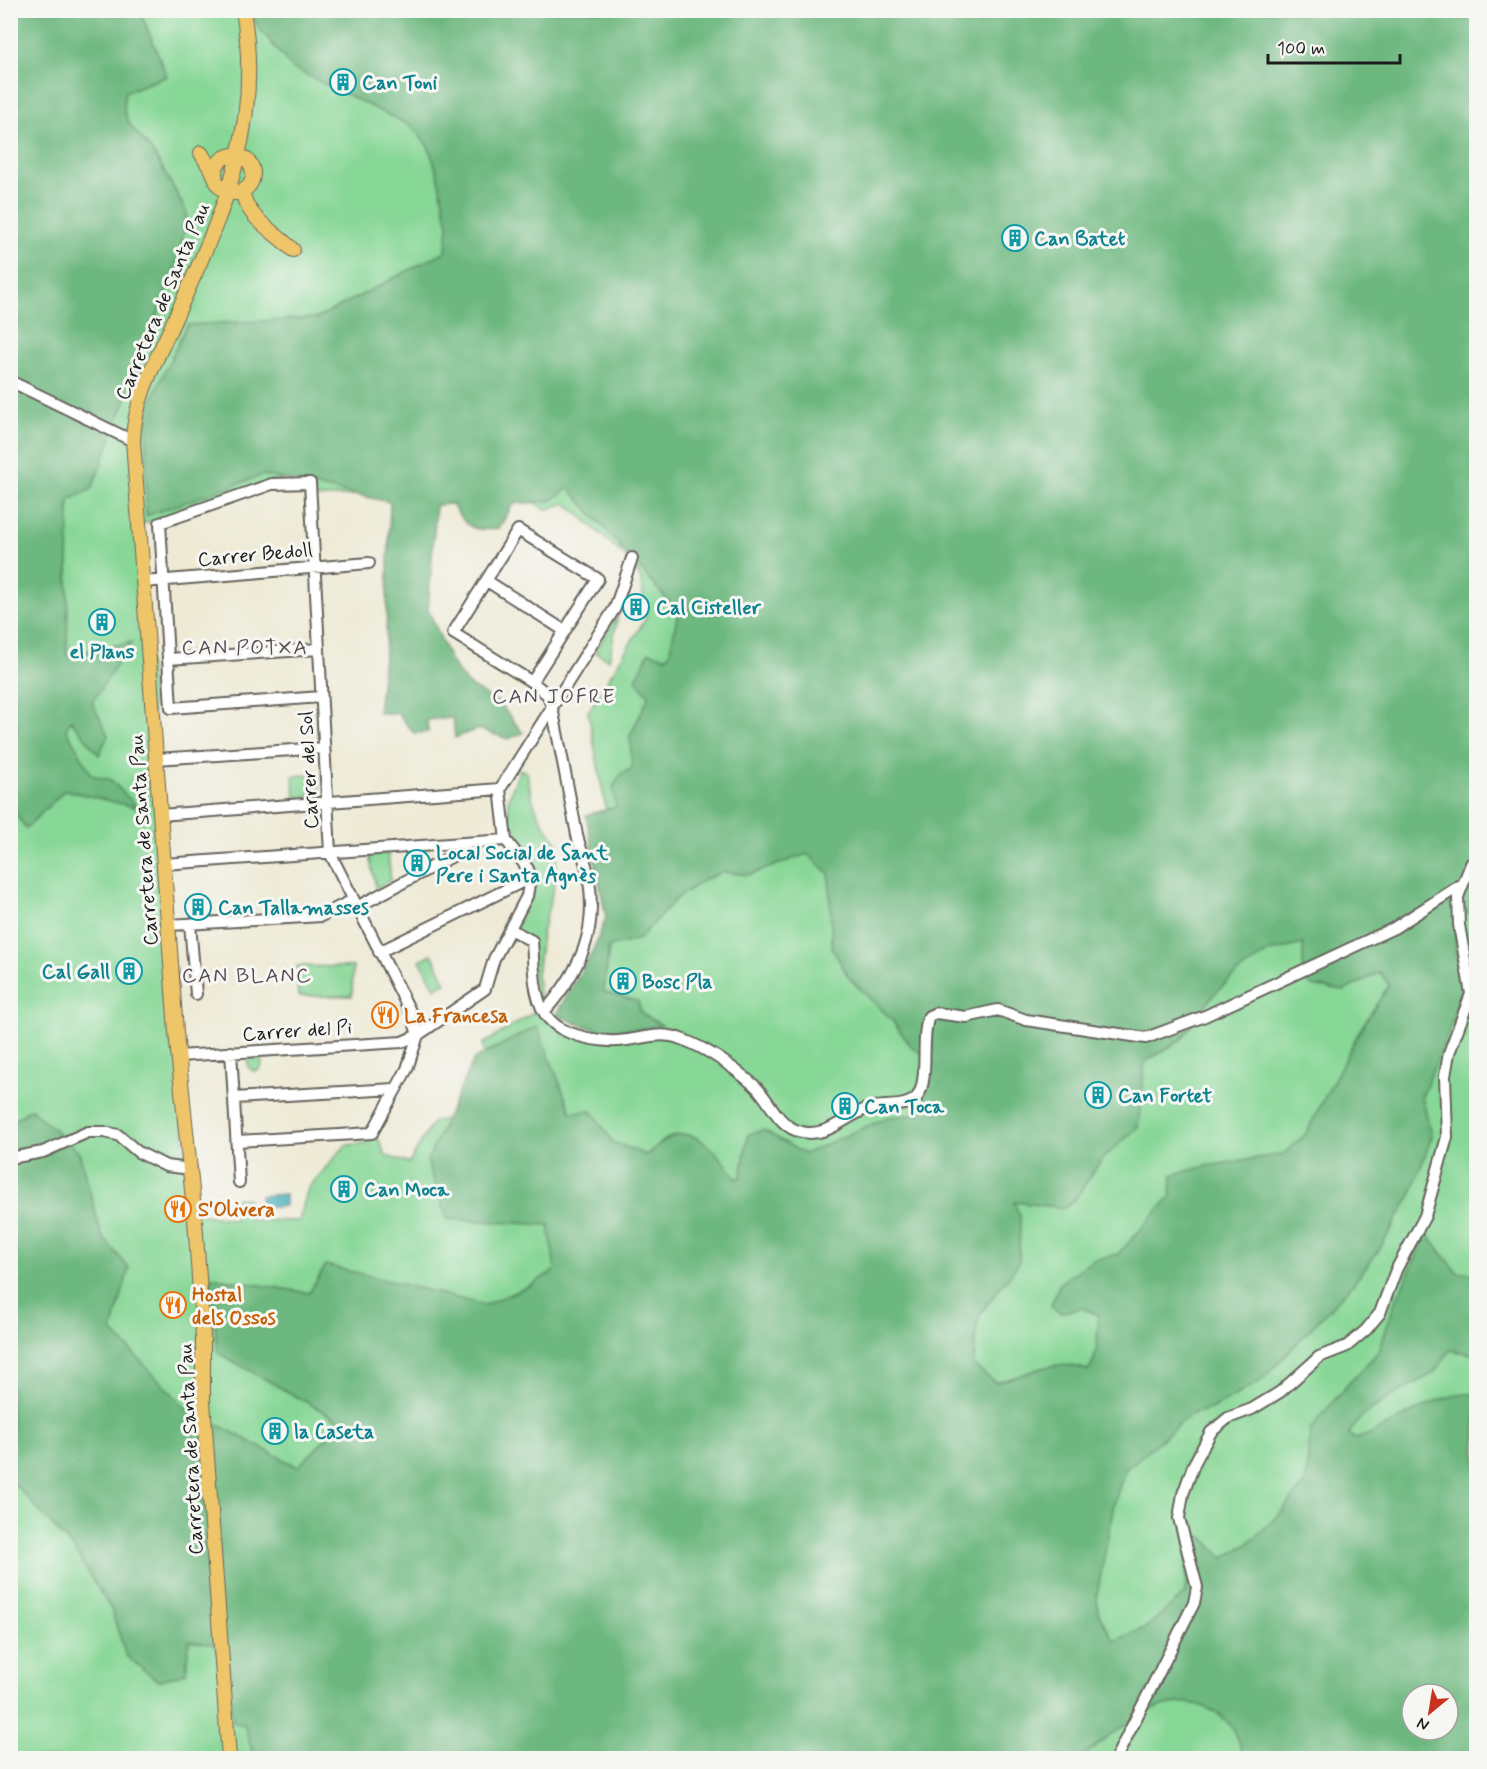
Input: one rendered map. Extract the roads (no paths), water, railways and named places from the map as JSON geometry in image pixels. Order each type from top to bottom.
[{"type":"main road","points":[[219,216],[221,184],[217,166],[236,155],[246,123],[250,49],[243,10]]},
{"type":"main road","points":[[236,155],[215,159],[201,153],[221,184],[243,191]]},
{"type":"main road","points":[[219,216],[250,186],[254,176],[236,155]]},
{"type":"main road","name":"Carretera de Santa Pau","points":[[221,184],[236,155]]},
{"type":"main road","points":[[243,191],[243,201],[252,212],[293,250]]},
{"type":"main road","name":"Carretera de Santa Pau","points":[[219,216],[144,389],[134,424],[133,441],[178,1056],[191,1169],[203,1336],[203,1401],[229,1758]]},
{"type":"street","points":[[10,381],[133,441]]},
{"type":"street","name":"Carrer del Sol","points":[[164,580],[159,523],[272,484],[310,483],[330,853],[412,1015],[418,1035]]},
{"type":"street","points":[[532,682],[598,579],[518,530],[453,633],[548,694],[552,708],[579,843],[588,874],[593,911],[585,950],[566,987],[544,1012]]},
{"type":"street","points":[[379,952],[530,878],[528,869],[506,840],[500,789],[615,608],[632,558]]},
{"type":"street","name":"Carrer Bedoll","points":[[143,582],[369,563]]},
{"type":"street","points":[[164,580],[171,708],[321,697]]},
{"type":"street","points":[[487,581],[565,631]]},
{"type":"street","points":[[168,659],[319,650]]},
{"type":"street","points":[[156,759],[324,748]]},
{"type":"street","points":[[160,815],[500,789]]},
{"type":"street","points":[[164,864],[506,840]]},
{"type":"street","points":[[169,926],[321,916],[355,904],[476,843]]},
{"type":"street","points":[[1116,1758],[1194,1603],[1197,1587],[1181,1530],[1180,1508],[1194,1464],[1211,1432],[1228,1418],[1252,1410],[1280,1392],[1318,1357],[1347,1346],[1366,1330],[1380,1313],[1396,1270],[1425,1216],[1447,1137],[1445,1076],[1449,1053],[1471,994],[1458,913],[1458,897],[1461,885],[1476,859]]},
{"type":"street","name":"Carrer del Pi","points":[[178,1056],[402,1042],[418,1035],[485,989],[494,959],[527,896],[530,878]]},
{"type":"street","points":[[510,929],[532,941],[537,992],[550,1021],[578,1035],[610,1042],[656,1035],[678,1037],[699,1046],[756,1086],[782,1122],[800,1132],[818,1132],[836,1126],[868,1109],[908,1103],[918,1096],[921,1085],[925,1026],[929,1016],[936,1013],[966,1017],[998,1010],[1026,1020],[1146,1038],[1205,1016],[1394,928],[1461,885]]},
{"type":"street","points":[[190,924],[196,994]]},
{"type":"street","points":[[237,1141],[372,1133],[407,1069],[418,1035]]},
{"type":"street","points":[[231,1052],[239,1182]]},
{"type":"street","points":[[234,1098],[395,1089]]},
{"type":"street","points":[[10,1158],[43,1152],[88,1132],[104,1132],[118,1135],[138,1152],[166,1166],[191,1169]]},
{"type":"water","points":[[285,1194],[285,1206],[261,1208],[260,1196]]},
{"type":"place","name":"Can Toni","points":[[343,82]]},
{"type":"place","name":"Can Batet","points":[[1015,238]]},
{"type":"place","name":"Cal Cisteller","points":[[636,607]]},
{"type":"place","name":"el Plans","points":[[102,622]]},
{"type":"place","name":"Local Social de Sant Pere i Santa Agnès","points":[[417,863]]},
{"type":"place","name":"Can Tallamasses","points":[[198,907]]},
{"type":"place","name":"Cal Gall","points":[[129,971]]},
{"type":"place","name":"Bosc Pla","points":[[623,981]]},
{"type":"place","name":"La Francesa","points":[[385,1015]]},
{"type":"place","name":"Can Fortet","points":[[1098,1095]]},
{"type":"place","name":"Can Toca","points":[[845,1106]]},
{"type":"place","name":"Can Moca","points":[[344,1189]]},
{"type":"place","name":"S'Olivera","points":[[178,1209]]},
{"type":"place","name":"Hostal dels Ossos","points":[[173,1305]]},
{"type":"place","name":"la Caseta","points":[[275,1431]]},
{"type":"district","name":"CAN POTXA","points":[[245,647]]},
{"type":"district","name":"CAN JOFRE","points":[[554,696]]},
{"type":"district","name":"CAN BLANC","points":[[247,975]]}]
